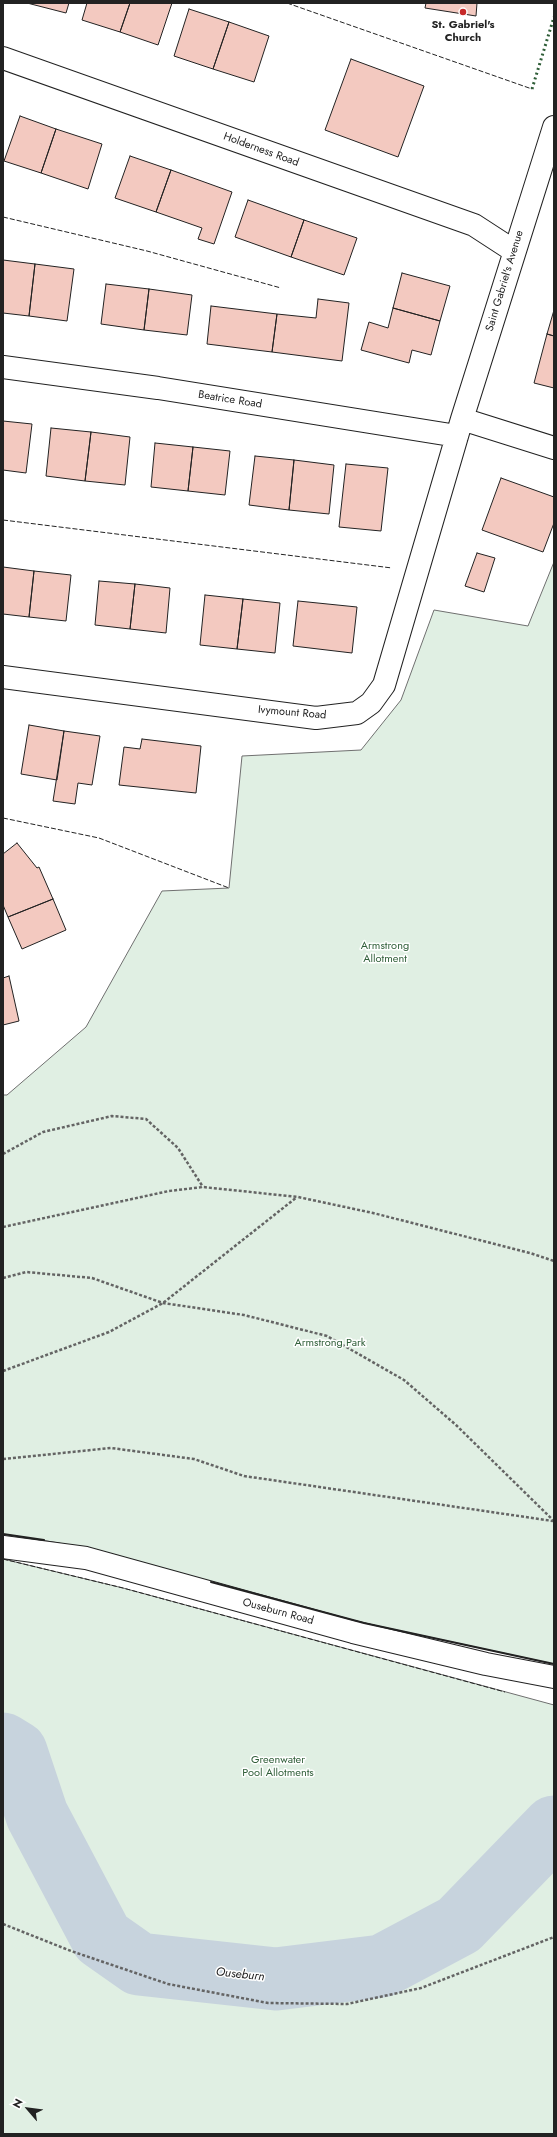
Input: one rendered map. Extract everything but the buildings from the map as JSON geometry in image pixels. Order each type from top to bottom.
[{"type":"street","name":"Holderness Road","points":[[3,58],[474,225],[514,252]]},
{"type":"street","name":"Saint Gabriel's Avenue","points":[[459,428],[554,127]]},
{"type":"street","name":"Beatrice Road","points":[[3,367],[459,428],[554,448]]},
{"type":"street","name":"Ivymount Road","points":[[3,677],[316,718],[357,713],[371,703],[384,685],[459,428]]},
{"type":"street","name":"Ouseburn Road","points":[[3,1547],[86,1558],[353,1632],[486,1664],[554,1677]]},
{"type":"path","points":[[3,1154],[43,1132],[112,1116],[146,1119],[178,1148],[203,1187]]},
{"type":"path","points":[[3,1227],[169,1191],[203,1187],[298,1197],[373,1213],[530,1253],[554,1262]]},
{"type":"path","points":[[3,1371],[109,1332],[163,1303],[298,1197]]},
{"type":"path","points":[[3,1278],[26,1272],[92,1278],[163,1303],[244,1315],[327,1336],[404,1380],[456,1425],[554,1521]]},
{"type":"path","points":[[3,1459],[111,1448],[194,1459],[244,1476],[554,1521]]},
{"type":"path","points":[[3,1924],[70,1951],[168,1984],[276,2003],[347,2004],[421,1988],[554,1937]]},
{"type":"green space","points":[[554,562],[554,1664],[364,1623],[59,1543],[3,1534],[3,1095],[7,1095],[86,1027],[162,891],[229,888],[242,756],[361,750],[401,700],[434,610],[528,626]]},
{"type":"green space","name":"Greenwater Pool Allotments","points":[[3,1559],[123,1588],[554,1705],[554,2134],[3,2134]]},
{"type":"waterway","name":"Ouseburn","points":[[3,1744],[16,1752],[37,1815],[102,1938],[139,1964],[276,1979],[382,1966],[459,1925],[554,1827]]},
{"type":"hedge","points":[[532,89],[554,17]]},
{"type":"fence","points":[[287,3],[532,89]]},
{"type":"fence","points":[[3,217],[147,251],[281,288]]},
{"type":"fence","points":[[3,520],[392,568]]},
{"type":"fence","points":[[3,818],[99,838],[229,888]]},
{"type":"fence","points":[[3,1559],[123,1588],[505,1692]]},
{"type":"wall","points":[[3,1534],[44,1540]]},
{"type":"wall","points":[[211,1582],[364,1623],[554,1664]]},
{"type":"place","name":"St. Gabriel's Church","points":[[463,12]]},
{"type":"park label","name":"Armstrong Allotment","points":[[385,952]]},
{"type":"park label","name":"Armstrong Park","points":[[330,1343]]}]
